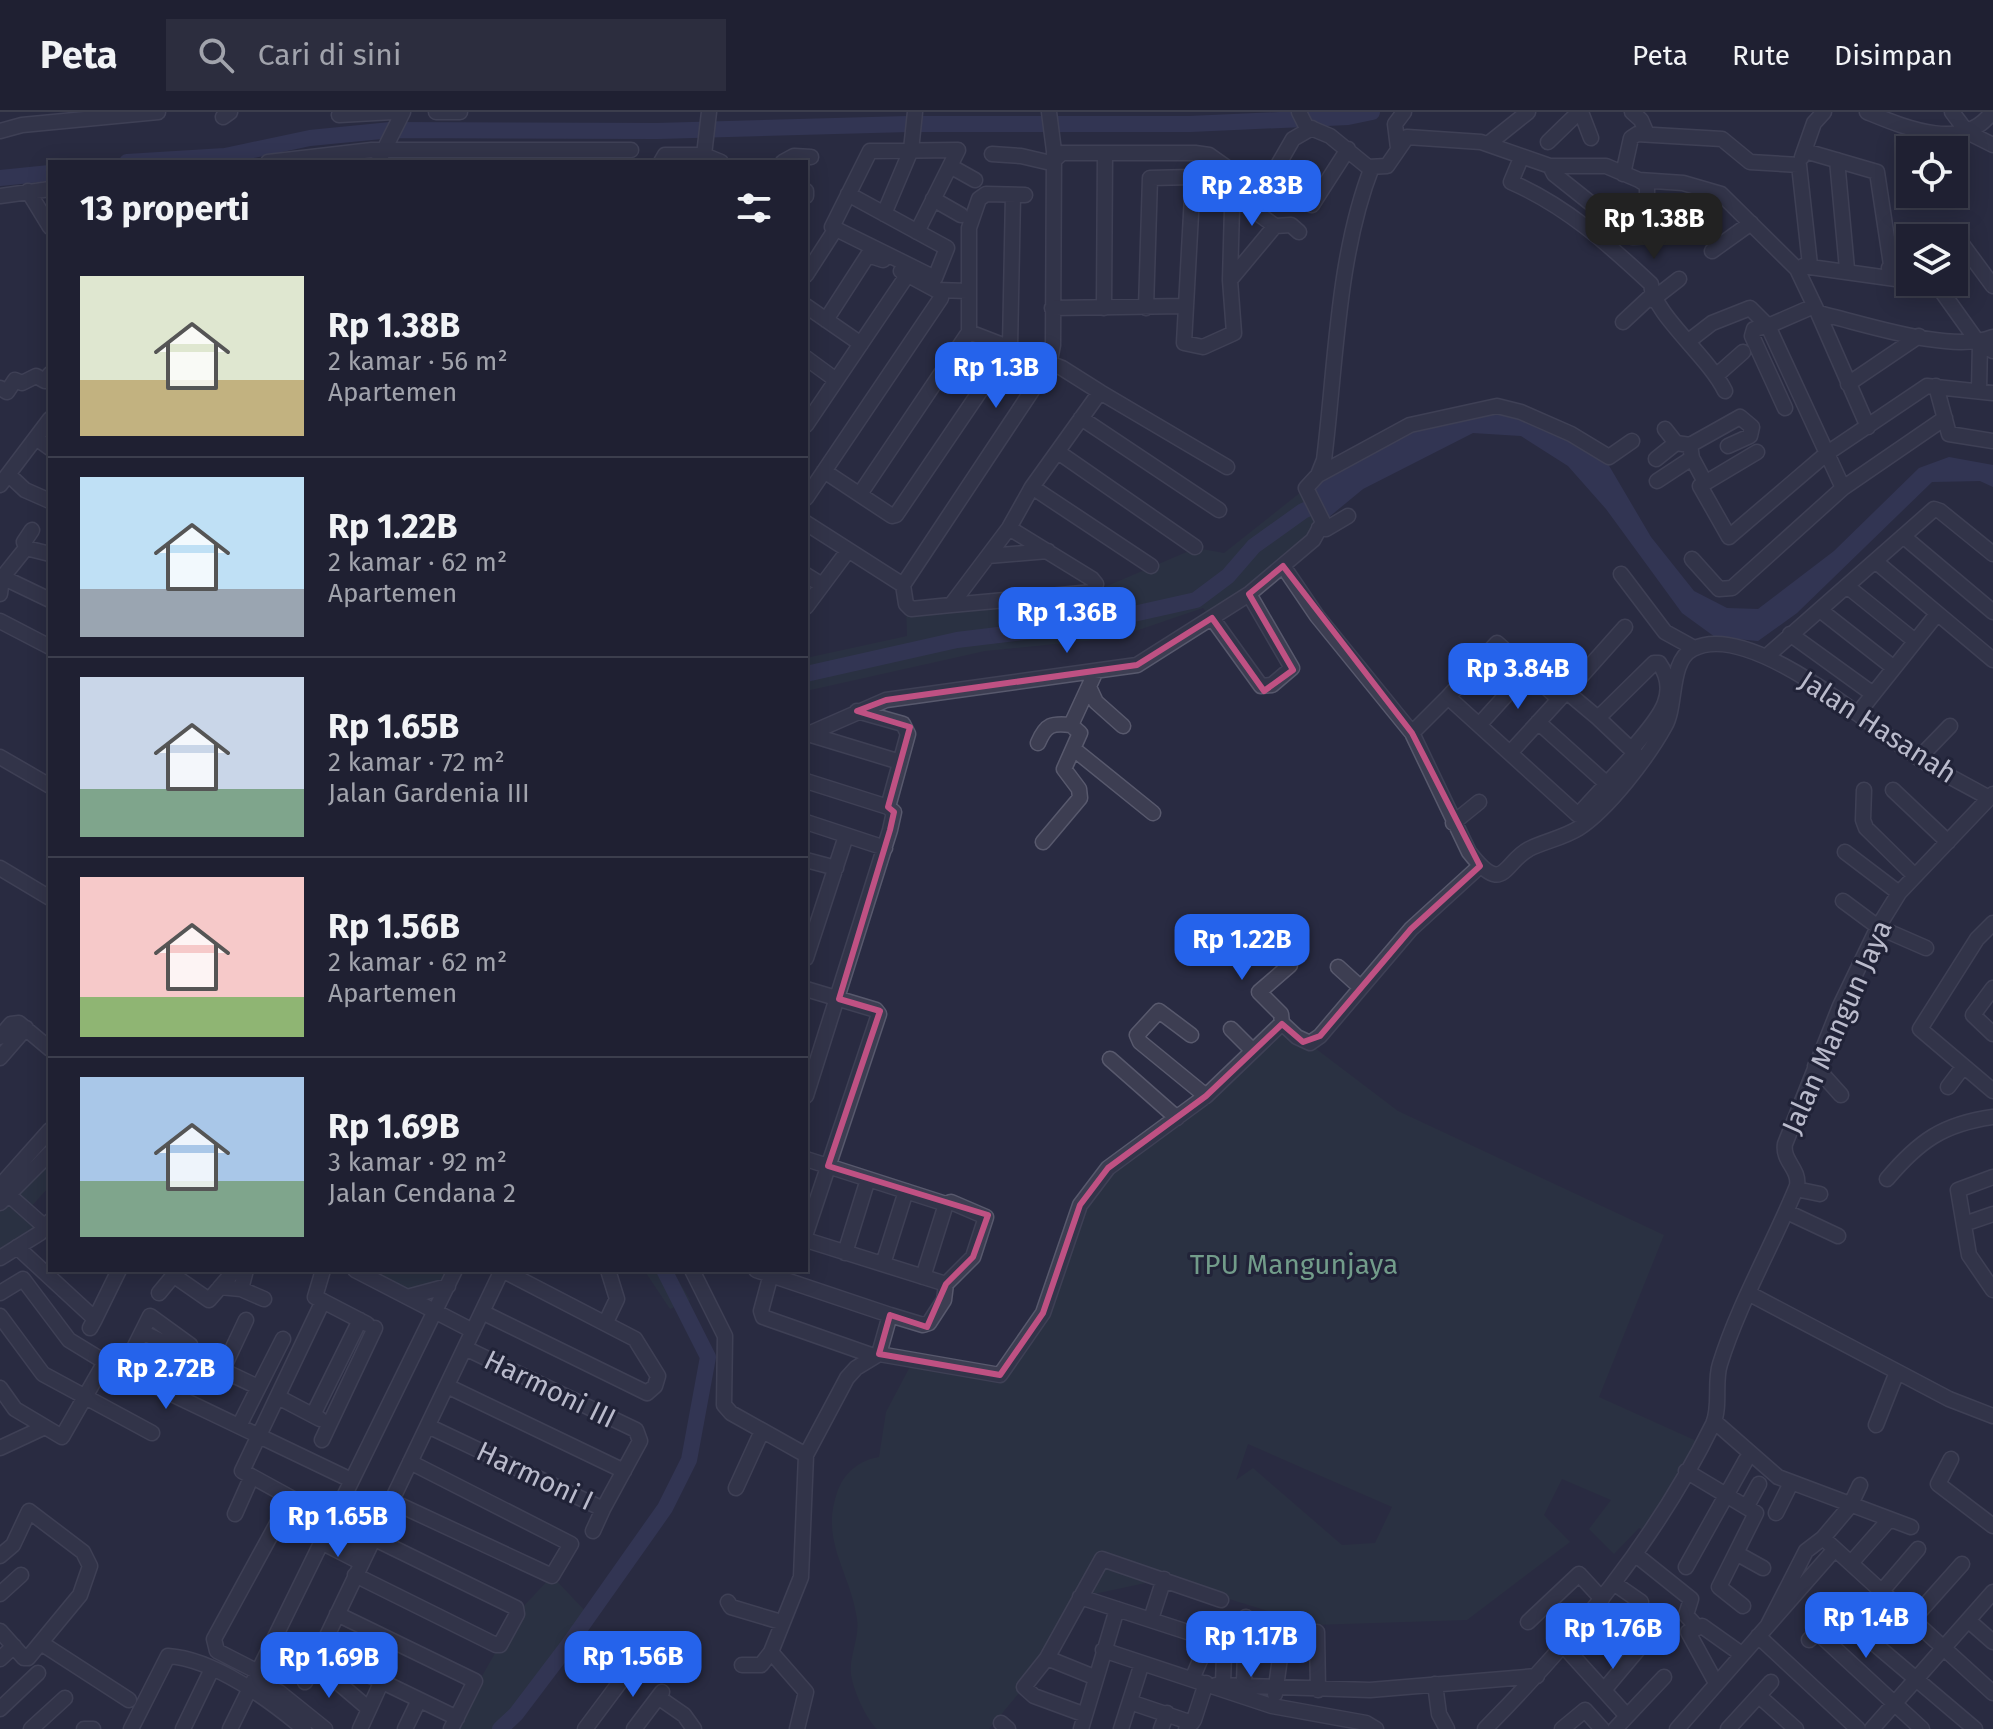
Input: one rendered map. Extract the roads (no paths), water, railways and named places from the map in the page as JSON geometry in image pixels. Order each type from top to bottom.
[{"type":"street","points":[[0,131],[58,117],[158,112]]},
{"type":"street","points":[[436,112],[460,112]]},
{"type":"street","points":[[884,214],[911,150],[915,112]]},
{"type":"street","points":[[1009,528],[1092,579],[1096,584],[1093,592],[911,609],[906,604],[903,585],[1049,365],[1053,345],[1049,112]]},
{"type":"street","points":[[1299,112],[1309,127],[1372,167],[1387,166],[1407,137],[1459,139],[1488,144],[1550,166],[1606,166],[1643,183],[1697,187],[1721,194],[1794,267],[1868,427]]},
{"type":"street","points":[[1398,148],[1395,124],[1404,112]]},
{"type":"street","points":[[1488,144],[1528,112]]},
{"type":"street","points":[[1548,142],[1580,112],[1591,138]]},
{"type":"street","points":[[1632,112],[1641,120],[1647,134]]},
{"type":"street","points":[[1810,265],[1802,158],[1814,123],[1824,112]]},
{"type":"street","points":[[1867,112],[1935,134],[1967,132],[1992,112]]},
{"type":"street","points":[[1952,112],[1967,132],[1993,145]]},
{"type":"street","points":[[339,115],[398,114],[384,158]]},
{"type":"street","points":[[662,160],[665,155],[704,154],[709,114]]},
{"type":"street","points":[[1278,165],[1293,139],[1309,127]]},
{"type":"street","points":[[1623,174],[1631,137],[1647,134],[1722,139],[1750,162],[1802,158],[1837,160],[1872,169],[1878,174],[1891,273]]},
{"type":"street","points":[[1312,205],[1348,149]]},
{"type":"street","points":[[298,160],[631,150]]},
{"type":"street","points":[[848,194],[884,214],[917,232],[947,248],[935,278],[832,227],[848,194],[870,151],[958,150],[917,232]]},
{"type":"street","points":[[1606,166],[1629,152]]},
{"type":"street","points":[[992,154],[1052,157],[1062,153],[1209,155],[1233,172],[1230,280],[1234,333],[1203,347],[1184,343],[1193,179],[1151,177],[1146,308]]},
{"type":"street","points":[[1104,308],[1105,154]]},
{"type":"street","points":[[787,160],[794,156],[811,157]]},
{"type":"street","points":[[1521,158],[1510,178],[1511,182],[1536,192],[1587,227],[1651,284],[1652,298],[1690,340],[1717,375],[1725,391]]},
{"type":"street","points":[[1837,160],[1847,269]]},
{"type":"street","points":[[950,166],[975,180]]},
{"type":"street","points":[[1550,166],[1554,174],[1633,237],[1653,236],[1643,183]]},
{"type":"street","points":[[1318,475],[1324,460],[1339,314],[1364,187],[1372,167]]},
{"type":"street","points":[[0,196],[48,189]]},
{"type":"street","points":[[28,191],[48,224]]},
{"type":"street","points":[[824,471],[892,516],[896,515],[1010,347],[1019,195],[986,194],[979,199],[969,228],[969,332],[860,494]]},
{"type":"street","points":[[1234,196],[1275,226],[1291,225],[1299,232]]},
{"type":"street","points":[[933,199],[961,215]]},
{"type":"street","points":[[1712,251],[1751,223]]},
{"type":"street","points":[[1230,280],[1275,226]]},
{"type":"street","points":[[808,272],[833,233]]},
{"type":"street","points":[[1968,252],[1993,286]]},
{"type":"street","points":[[826,320],[868,255],[941,291],[968,291]]},
{"type":"street","points":[[1794,267],[1810,265],[1896,275]]},
{"type":"street","points":[[1891,273],[1896,270]]},
{"type":"street","points":[[808,418],[908,274]]},
{"type":"street","points":[[1623,322],[1679,279]]},
{"type":"street","points":[[808,495],[941,298],[941,291]]},
{"type":"street","points":[[1948,296],[1993,351]]},
{"type":"street","points":[[1052,308],[1185,306]]},
{"type":"street","points":[[808,307],[861,344]]},
{"type":"street","points":[[1690,340],[1712,323],[1750,308],[1768,326],[1843,488]]},
{"type":"street","points":[[1785,408],[1752,336],[1754,329],[1816,310],[1919,336],[1986,340]]},
{"type":"street","points":[[969,332],[1062,368],[1227,467]]},
{"type":"street","points":[[1848,384],[1919,336]]},
{"type":"street","points":[[1757,452],[1747,461],[1700,486],[1729,537],[1826,454],[1925,387],[1986,392],[1986,340]]},
{"type":"street","points":[[1717,375],[1743,352]]},
{"type":"street","points":[[808,359],[836,380]]},
{"type":"street","points":[[0,388],[7,392],[15,380],[22,383],[32,377],[48,380]]},
{"type":"street","points":[[1936,386],[1950,435],[1993,441]]},
{"type":"street","points":[[951,605],[1009,528],[1032,487],[1100,392]]},
{"type":"street","points":[[1348,516],[1326,529],[1321,525],[1306,488],[1318,475],[1410,425],[1497,406],[1521,412],[1571,434],[1609,457],[1632,441]]},
{"type":"street","points":[[1656,459],[1686,448],[1740,417],[1747,420],[1752,427],[1750,436],[1728,446]]},
{"type":"street","points":[[1081,418],[1219,510]]},
{"type":"street","points":[[1692,559],[1719,589],[1732,588],[1843,488],[1945,418]]},
{"type":"street","points":[[48,422],[5,481],[48,500]]},
{"type":"street","points":[[1665,429],[1686,448],[1705,482]]},
{"type":"street","points":[[36,438],[48,447]]},
{"type":"street","points":[[1657,481],[1686,448]]},
{"type":"street","points":[[1058,452],[1195,547]]},
{"type":"street","points":[[1032,487],[1151,566]]},
{"type":"street","points":[[1767,656],[1936,510],[1993,554]]},
{"type":"street","points":[[808,524],[903,585]]},
{"type":"street","points":[[809,737],[886,700],[1031,677],[1137,665],[1249,594],[1313,540],[1321,525]]},
{"type":"street","points":[[26,548],[24,542],[32,530]]},
{"type":"street","points":[[1903,536],[1993,612]]},
{"type":"street","points":[[26,548],[48,554]]},
{"type":"street","points":[[0,594],[1,577],[26,548]]},
{"type":"street","points":[[988,556],[1048,551]]},
{"type":"street","points":[[808,604],[847,552]]},
{"type":"street","points":[[1875,561],[1993,660]]},
{"type":"street","points":[[1283,566],[1317,616],[1412,733],[1453,823],[1480,866],[1493,874],[1508,871],[1530,849],[1555,841],[1583,826],[1619,788],[1658,738],[1673,706],[1678,668],[1694,648],[1665,632],[1621,574]]},
{"type":"street","points":[[808,576],[822,585]]},
{"type":"street","points":[[1,577],[48,599]]},
{"type":"street","points":[[1848,587],[1915,641]]},
{"type":"street","points":[[1212,618],[1261,686],[1272,685],[1292,668],[1249,594]]},
{"type":"street","points":[[1820,610],[1894,668]]},
{"type":"street","points":[[1859,712],[1937,614]]},
{"type":"street","points":[[2,627],[48,646]]},
{"type":"street","points":[[1510,753],[1625,627]]},
{"type":"street","points":[[1790,634],[1873,694]]},
{"type":"street","points":[[1412,733],[1497,643],[1528,671],[1598,718],[1635,753],[1578,815],[1448,697]]},
{"type":"street","name":"Jalan Hasanah","points":[[1694,648],[1719,644],[1767,656],[1859,712],[1919,758],[1991,796]]},
{"type":"street","points":[[1598,718],[1654,663],[1662,665],[1668,688],[1666,708],[1632,749]]},
{"type":"street","points":[[1071,725],[1096,671]]},
{"type":"street","points":[[1479,725],[1528,671]]},
{"type":"street","points":[[1089,687],[1096,702],[1123,726]]},
{"type":"street","points":[[857,712],[903,724],[908,734],[888,807]]},
{"type":"street","points":[[1538,722],[1607,784]]},
{"type":"street","points":[[1038,743],[1048,725],[1071,725],[1080,733],[1064,769],[1079,789],[1080,798],[1043,842]]},
{"type":"street","points":[[1919,758],[1950,726]]},
{"type":"street","points":[[809,737],[900,762]]},
{"type":"street","points":[[1075,750],[1153,813]]},
{"type":"street","points":[[0,757],[48,785]]},
{"type":"street","points":[[808,782],[888,807],[894,812],[839,999],[808,1090]]},
{"type":"street","points":[[1864,790],[1863,820],[1866,828],[1915,876]]},
{"type":"street","points":[[1893,790],[1948,842]]},
{"type":"street","name":"Jalan Mangun Jaya","points":[[1796,1189],[1798,1176],[1787,1161],[1785,1144],[1815,1066],[1878,927],[1899,893],[1991,796]]},
{"type":"street","points":[[1453,823],[1479,802]]},
{"type":"street","points":[[808,823],[885,848]]},
{"type":"street","points":[[808,948],[846,836]]},
{"type":"street","points":[[1845,852],[1899,893]]},
{"type":"street","points":[[808,861],[836,868]]},
{"type":"street","points":[[1290,965],[1259,990],[1281,1014],[1282,1023],[1303,1042],[1310,1043],[1332,1025],[1360,987],[1411,929],[1480,866]]},
{"type":"street","points":[[0,868],[48,897]]},
{"type":"street","points":[[1843,901],[1878,927],[1926,948]]},
{"type":"street","points":[[808,905],[821,908]]},
{"type":"street","points":[[1990,1083],[1963,1067],[1922,1034],[1920,1027],[1977,939],[1993,923]]},
{"type":"street","points":[[1338,967],[1360,987]]},
{"type":"street","points":[[1993,988],[1973,1015],[1993,1034]]},
{"type":"street","points":[[808,990],[879,1013],[808,1227]]},
{"type":"street","points":[[1191,1035],[1159,1011],[1147,1019],[1137,1035],[1140,1042],[1206,1096]]},
{"type":"street","points":[[0,1037],[11,1024],[19,1023],[48,1047]]},
{"type":"street","points":[[771,1274],[761,1311],[763,1317],[876,1355],[1000,1375],[1043,1313],[1080,1205],[1108,1168],[1206,1096],[1282,1023]]},
{"type":"street","points":[[0,1058],[26,1028]]},
{"type":"street","points":[[1231,1029],[1253,1051]]},
{"type":"street","points":[[1110,1059],[1177,1118]]},
{"type":"street","points":[[1815,1066],[1841,1095]]},
{"type":"street","points":[[1948,1087],[1963,1067]]},
{"type":"street","points":[[1887,1179],[1911,1150],[1930,1135],[1993,1117]]},
{"type":"street","points":[[3,1195],[48,1133]]},
{"type":"street","points":[[3,1195],[48,1155]]},
{"type":"street","points":[[764,1272],[792,1275],[890,1315],[923,1325],[929,1323],[944,1300],[946,1284],[973,1257],[986,1217],[951,1202],[946,1204],[808,1160]]},
{"type":"street","points":[[1993,1177],[1958,1189],[1969,1255],[1986,1268],[1993,1290]]},
{"type":"street","points":[[845,1253],[868,1179]]},
{"type":"street","points":[[1485,1729],[1537,1676],[1636,1555],[1714,1421],[1719,1366],[1796,1189],[1820,1194]]},
{"type":"street","points":[[883,1264],[906,1191]]},
{"type":"street","points":[[3,1195],[47,1224],[6,1252],[92,1323],[113,1272]]},
{"type":"street","points":[[923,1277],[946,1204]]},
{"type":"street","points":[[1787,1212],[1838,1236]]},
{"type":"street","points":[[1964,1224],[1993,1214]]},
{"type":"street","points":[[808,1241],[946,1284]]},
{"type":"street","points":[[159,1293],[176,1273],[207,1300],[233,1272]]},
{"type":"street","points":[[241,1289],[245,1272]]},
{"type":"street","points":[[322,1272],[314,1295],[379,1330],[322,1440]]},
{"type":"street","points":[[359,1272],[474,1329]]},
{"type":"street","points":[[230,1729],[454,1272]]},
{"type":"street","points":[[305,1682],[501,1272]]},
{"type":"street","points":[[482,1312],[634,1388],[651,1393],[658,1376],[635,1339],[506,1272]]},
{"type":"street","points":[[693,1272],[725,1336],[724,1405],[731,1413],[806,1455]]},
{"type":"street","points":[[606,1322],[617,1299],[610,1274]]},
{"type":"street","points":[[0,1293],[23,1279],[69,1340],[105,1362],[240,1424],[351,1480]]},
{"type":"street","points":[[407,1297],[448,1286]]},
{"type":"street","points":[[220,1287],[241,1289],[264,1299]]},
{"type":"street","points":[[1750,1294],[1949,1399],[1993,1416]]},
{"type":"street","points":[[304,1729],[255,1680],[217,1651],[214,1639],[297,1501],[242,1471],[323,1301]]},
{"type":"street","points":[[742,1665],[761,1665],[771,1652],[801,1577],[806,1455],[847,1378],[876,1355],[890,1315]]},
{"type":"street","points":[[0,1316],[41,1373],[152,1433]]},
{"type":"street","points":[[222,1371],[246,1320]]},
{"type":"street","points":[[313,1415],[360,1320]]},
{"type":"street","points":[[123,1370],[142,1332],[258,1387]]},
{"type":"street","points":[[240,1424],[283,1339]]},
{"type":"street","name":"Harmoni III","points":[[465,1348],[636,1430],[640,1441],[624,1471]]},
{"type":"street","points":[[0,1389],[15,1409],[62,1437],[105,1362]]},
{"type":"street","points":[[1876,1425],[1897,1372]]},
{"type":"street","points":[[447,1386],[624,1471]]},
{"type":"street","points":[[278,1397],[330,1424]]},
{"type":"street","points":[[15,1409],[20,1438]]},
{"type":"street","points":[[1714,1421],[1770,1472],[1888,1521],[1911,1527]]},
{"type":"street","name":"Harmoni I","points":[[428,1426],[603,1509],[624,1471]]},
{"type":"street","points":[[0,1448],[45,1427]]},
{"type":"street","points":[[736,1488],[762,1431]]},
{"type":"street","points":[[1951,1459],[1938,1484],[1993,1526]]},
{"type":"street","points":[[1686,1567],[1746,1460]]},
{"type":"street","points":[[391,1501],[552,1576],[571,1544],[410,1462]]},
{"type":"street","points":[[1686,1471],[1747,1506],[1756,1515],[1719,1590],[1743,1606]]},
{"type":"street","points":[[235,1514],[251,1478]]},
{"type":"street","points":[[1776,1513],[1791,1483]]},
{"type":"street","points":[[1747,1506],[1759,1484]]},
{"type":"street","points":[[1763,1630],[1806,1551],[1823,1538],[1850,1506],[1860,1485]]},
{"type":"street","points":[[593,1531],[603,1509]]},
{"type":"street","points":[[0,1556],[13,1545],[29,1511],[83,1552],[90,1566],[80,1595],[26,1659],[0,1631]]},
{"type":"street","points":[[1851,1563],[1888,1521]]},
{"type":"street","points":[[323,1536],[361,1563],[500,1645],[517,1614],[516,1608],[375,1539]]},
{"type":"street","points":[[1823,1538],[1993,1693]]},
{"type":"street","points":[[1677,1729],[1740,1653],[1835,1549]]},
{"type":"street","points":[[1882,1591],[1918,1549]]},
{"type":"street","points":[[1736,1553],[1763,1568]]},
{"type":"street","points":[[1636,1555],[1691,1599],[1686,1613],[1696,1626],[1709,1630],[1740,1653]]},
{"type":"street","points":[[1117,1609],[1082,1722],[1034,1696],[1024,1687],[1047,1658],[1102,1559],[1221,1600]]},
{"type":"street","points":[[1913,1619],[1962,1564]]},
{"type":"street","points":[[1528,1622],[1579,1574],[1602,1599]]},
{"type":"street","points":[[0,1594],[21,1575]]},
{"type":"street","points":[[1151,1619],[1164,1579]]},
{"type":"street","points":[[1615,1584],[1641,1602]]},
{"type":"street","points":[[1872,1729],[1992,1593]]},
{"type":"street","points":[[1080,1597],[1209,1639],[1222,1638],[1210,1682],[1189,1726],[1167,1713],[1130,1702]]},
{"type":"street","points":[[728,1602],[731,1607],[781,1622]]},
{"type":"street","points":[[1922,1729],[1813,1636],[1840,1608],[1975,1729]]},
{"type":"street","points":[[317,1656],[419,1700],[454,1724],[476,1683],[337,1614]]},
{"type":"street","points":[[1244,1684],[1246,1617]]},
{"type":"street","points":[[1969,1621],[1993,1642]]},
{"type":"street","points":[[1696,1626],[1687,1636],[1716,1683]]},
{"type":"street","points":[[1272,1706],[1284,1629]]},
{"type":"street","points":[[1763,1630],[1858,1729]]},
{"type":"street","points":[[1317,1632],[1318,1690]]},
{"type":"street","points":[[1209,1639],[1210,1682]]},
{"type":"street","points":[[1604,1690],[1646,1640]]},
{"type":"street","points":[[41,1643],[129,1700]]},
{"type":"street","points":[[1562,1644],[1627,1716]]},
{"type":"street","points":[[0,1659],[14,1646]]},
{"type":"street","points":[[1103,1650],[1210,1682],[1272,1706],[1366,1723],[1376,1729]]},
{"type":"street","points":[[771,1652],[806,1692],[797,1729]]},
{"type":"street","points":[[131,1729],[168,1656],[255,1680],[279,1692],[325,1729]]},
{"type":"street","points":[[317,1656],[369,1709]]},
{"type":"street","points":[[1047,1658],[1094,1677]]},
{"type":"street","points":[[585,1729],[635,1662]]},
{"type":"street","points":[[1121,1729],[1142,1663]]},
{"type":"street","points":[[183,1729],[212,1669]]},
{"type":"street","points":[[0,1709],[38,1673]]},
{"type":"street","points":[[1210,1682],[1318,1690],[1537,1676]]},
{"type":"street","points":[[1615,1729],[1664,1677]]},
{"type":"street","points":[[1728,1729],[1771,1682]]},
{"type":"street","points":[[360,1729],[381,1683]]},
{"type":"street","points":[[1435,1684],[1439,1714],[1447,1729]]},
{"type":"street","points":[[634,1729],[660,1694],[684,1715],[694,1729]]},
{"type":"street","points":[[1759,1696],[1790,1727]]},
{"type":"street","points":[[31,1729],[65,1698]]},
{"type":"street","points":[[405,1729],[419,1700]]},
{"type":"street","points":[[1562,1729],[1585,1710],[1602,1729]]},
{"type":"street","points":[[1161,1729],[1167,1713]]},
{"type":"street","points":[[84,1729],[93,1729]]},
{"type":"water","points":[[1497,406],[1592,449],[1608,464],[1651,537],[1694,591],[1727,608],[1758,609],[1834,551],[1919,468],[1949,457],[1993,465],[1993,487],[1980,481],[1932,482],[1797,613],[1758,641],[1715,637],[1682,613],[1606,509],[1568,466],[1521,436],[1473,433],[1363,489],[1323,522],[1306,488],[1394,432]]},
{"type":"waterway","points":[[160,160],[225,156],[310,138],[391,130],[657,131],[908,124],[1190,124],[1348,117],[1372,112]]},
{"type":"waterway","points":[[0,178],[48,173]]},
{"type":"waterway","points":[[808,674],[957,640],[1089,624],[1196,600],[1228,576],[1254,546],[1303,511],[1326,501]]},
{"type":"waterway","points":[[500,1729],[516,1714],[569,1644],[665,1508],[689,1460],[708,1357],[665,1272]]},
{"type":"park label","name":"TPU Mangunjaya","points":[[1294,1264]]}]
